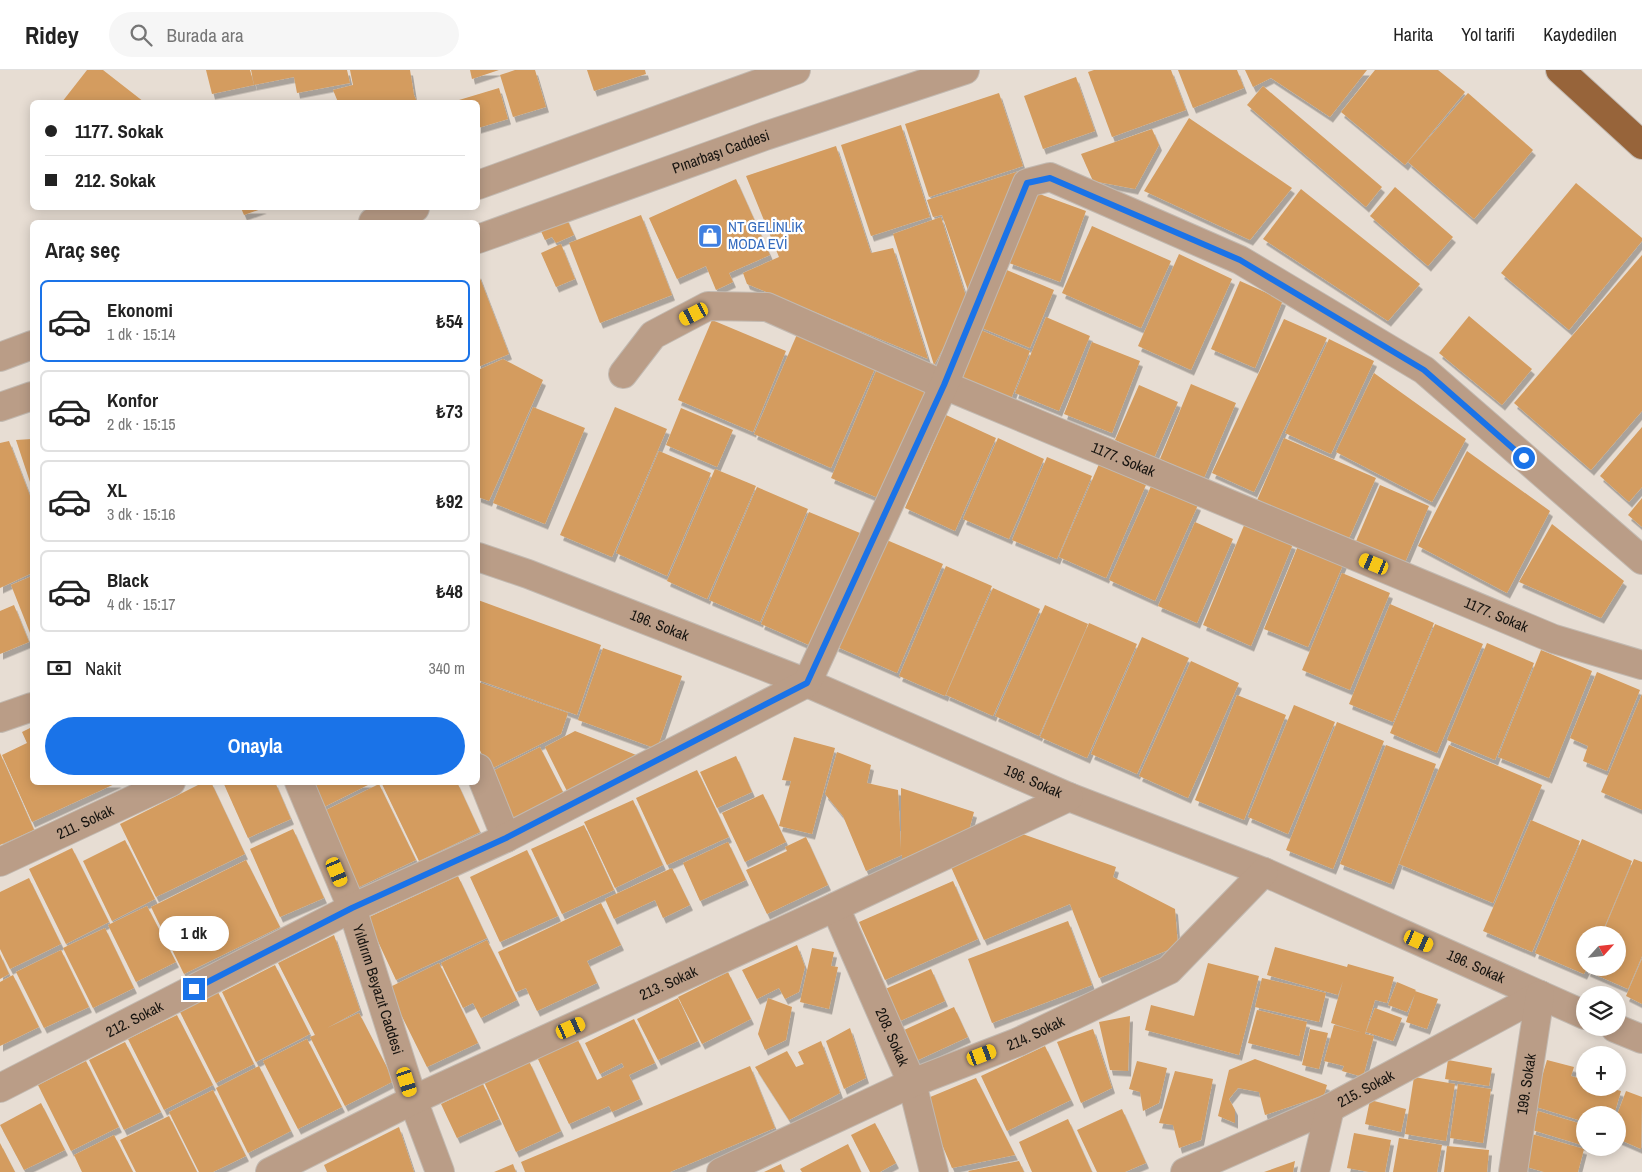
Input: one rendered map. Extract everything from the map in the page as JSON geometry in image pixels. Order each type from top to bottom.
[{"type":"main road","points":[[1560,70],[1642,145]]},
{"type":"street","points":[[480,184],[796,70]]},
{"type":"street","name":"Pınarbaşı Caddesi","points":[[480,237],[766,136],[965,70]]},
{"type":"street","points":[[807,683],[944,385],[1027,183],[1050,178],[1240,260],[1424,370],[1642,560]]},
{"type":"street","points":[[379,220],[409,210]]},
{"type":"street","name":"1177. Sokak","points":[[623,374],[653,335],[708,306],[767,307],[944,385],[1554,639],[1642,665]]},
{"type":"street","points":[[0,357],[30,346]]},
{"type":"street","points":[[0,407],[30,397]]},
{"type":"street","name":"196. Sokak","points":[[480,558],[528,574],[807,683],[1069,797],[1264,872],[1576,1011]]},
{"type":"street","name":"212. Sokak","points":[[0,1088],[352,908],[506,838],[807,683]]},
{"type":"street","points":[[0,718],[30,708]]},
{"type":"street","points":[[480,773],[506,838]]},
{"type":"street","name":"211. Sokak","points":[[0,862],[165,785]]},
{"type":"street","name":"Yıldırım Beyazıt Caddesi","points":[[300,785],[352,908],[412,1100],[440,1172]]},
{"type":"street","name":"213. Sokak","points":[[270,1172],[412,1100],[835,907],[1069,797]]},
{"type":"street","name":"214. Sokak","points":[[720,1172],[912,1083],[1018,1042],[1169,970],[1264,872]]},
{"type":"street","name":"208. Sokak","points":[[835,907],[912,1083],[934,1172]]},
{"type":"street","name":"215. Sokak","points":[[1185,1172],[1330,1108],[1540,995]]},
{"type":"street","name":"199. Sokak","points":[[1512,1172],[1540,995]]},
{"type":"street","points":[[1626,1032],[1642,1039]]},
{"type":"street","points":[[1315,1172],[1330,1108]]},
{"type":"building","points":[[87,70],[103,70],[141,100],[64,100]]},
{"type":"building","points":[[206,70],[250,70],[254,85],[212,94]]},
{"type":"building","points":[[251,70],[347,70],[350,83],[297,93],[294,77],[254,85]]},
{"type":"building","points":[[350,70],[410,70],[416,100],[337,100],[333,90],[353,85]]},
{"type":"building","points":[[470,70],[499,70],[472,79]]},
{"type":"building","points":[[515,70],[535,70],[546,107],[513,117],[500,75]]},
{"type":"building","points":[[587,70],[645,70],[646,74],[594,91]]},
{"type":"building","points":[[1094,70],[1171,70],[1186,110],[1112,137],[1088,72]]},
{"type":"building","points":[[1178,70],[1237,70],[1244,88],[1193,108]]},
{"type":"building","points":[[1245,70],[1367,70],[1330,117],[1271,78],[1253,87]]},
{"type":"building","points":[[1375,70],[1438,70],[1465,92],[1405,165],[1341,112]]},
{"type":"building","points":[[1076,77],[1095,131],[1043,149],[1024,96]]},
{"type":"building","points":[[1263,86],[1382,187],[1366,207],[1247,105]]},
{"type":"building","points":[[499,88],[508,119],[480,127],[480,100],[459,100]]},
{"type":"building","points":[[999,93],[1023,166],[929,197],[905,124]]},
{"type":"building","points":[[1468,93],[1533,150],[1474,219],[1408,162]]},
{"type":"building","points":[[1189,118],[1292,188],[1250,240],[1144,191]]},
{"type":"building","points":[[901,125],[930,217],[871,236],[841,145]]},
{"type":"building","points":[[1152,129],[1159,145],[1135,189],[1093,181],[1081,154]]},
{"type":"building","points":[[836,146],[871,253],[893,248],[928,359],[747,284],[743,273],[779,257],[746,176]]},
{"type":"building","points":[[1020,171],[1004,217],[971,299],[942,215],[933,217],[927,200]]},
{"type":"building","name":"NT GELİNLİK MODA EVİ","points":[[736,179],[770,255],[729,273],[733,282],[716,290],[706,266],[677,279],[649,218]]},
{"type":"building","points":[[1576,183],[1642,238],[1642,241],[1569,330],[1501,273]]},
{"type":"building","points":[[1395,187],[1453,237],[1428,266],[1370,216]]},
{"type":"building","points":[[1301,189],[1420,284],[1388,321],[1263,239]]},
{"type":"building","points":[[1034,192],[1086,211],[1060,282],[1009,263]]},
{"type":"building","points":[[242,210],[258,210],[244,215]]},
{"type":"building","points":[[641,215],[672,295],[600,323],[569,243]]},
{"type":"building","points":[[566,217],[574,235],[556,243],[552,237],[545,240],[540,229]]},
{"type":"building","points":[[941,217],[968,303],[934,365],[893,234]]},
{"type":"building","points":[[1092,226],[1171,261],[1141,328],[1062,293]]},
{"type":"building","points":[[561,244],[575,279],[556,287],[541,253]]},
{"type":"building","points":[[1179,254],[1232,279],[1191,370],[1138,346]]},
{"type":"building","points":[[1642,255],[1642,411],[1591,470],[1514,403]]},
{"type":"building","points":[[1002,268],[1054,290],[1030,348],[977,326]]},
{"type":"building","points":[[480,278],[509,354],[480,366]]},
{"type":"building","points":[[1240,281],[1283,300],[1255,368],[1211,349]]},
{"type":"building","points":[[1469,316],[1532,369],[1502,405],[1439,353]]},
{"type":"building","points":[[1046,317],[1090,336],[1059,411],[1015,393]]},
{"type":"building","points":[[1284,319],[1327,338],[1254,492],[1212,473]]},
{"type":"building","points":[[712,320],[786,351],[753,432],[678,400]]},
{"type":"building","points":[[976,328],[1030,351],[1011,399],[956,375]]},
{"type":"building","points":[[798,332],[876,366],[831,468],[754,434]]},
{"type":"building","points":[[1329,339],[1374,361],[1331,454],[1285,433]]},
{"type":"building","points":[[1092,342],[1140,361],[1112,433],[1064,414]]},
{"type":"building","points":[[503,359],[543,380],[489,501],[480,498],[480,369]]},
{"type":"building","points":[[877,369],[928,391],[883,500],[831,478]]},
{"type":"building","points":[[1374,373],[1466,439],[1432,502],[1336,452]]},
{"type":"building","points":[[1191,384],[1236,403],[1204,478],[1160,459]]},
{"type":"building","points":[[1139,385],[1178,402],[1154,458],[1115,440]]},
{"type":"building","points":[[533,407],[585,428],[545,524],[493,503]]},
{"type":"building","points":[[615,407],[667,429],[612,557],[560,535]]},
{"type":"building","points":[[681,408],[733,430],[717,467],[666,445]]},
{"type":"building","points":[[946,415],[996,438],[955,531],[905,508]]},
{"type":"building","points":[[1642,427],[1642,487],[1629,502],[1600,476]]},
{"type":"building","points":[[998,438],[1044,459],[1009,539],[963,519]]},
{"type":"building","points":[[1284,438],[1376,478],[1346,545],[1255,505]]},
{"type":"building","points":[[30,439],[30,482],[16,440]]},
{"type":"building","points":[[9,441],[30,496],[30,574],[0,588],[0,443]]},
{"type":"building","points":[[659,451],[711,473],[667,576],[616,553]]},
{"type":"building","points":[[1467,451],[1550,511],[1507,593],[1418,546]]},
{"type":"building","points":[[1047,457],[1092,476],[1057,559],[1012,540]]},
{"type":"building","points":[[1099,464],[1146,485],[1106,578],[1059,557]]},
{"type":"building","points":[[715,469],[756,486],[707,599],[667,581]]},
{"type":"building","points":[[1152,484],[1198,505],[1155,601],[1109,580]]},
{"type":"building","points":[[1380,485],[1429,506],[1403,567],[1354,546]]},
{"type":"building","points":[[757,487],[808,509],[760,622],[709,600]]},
{"type":"building","points":[[1642,498],[1642,527],[1628,515]]},
{"type":"building","points":[[809,512],[860,533],[811,646],[761,624]]},
{"type":"building","points":[[1195,522],[1233,539],[1197,623],[1158,606]]},
{"type":"building","points":[[1245,523],[1293,544],[1251,646],[1203,625]]},
{"type":"building","points":[[1552,524],[1624,581],[1601,618],[1519,582]]},
{"type":"building","points":[[882,538],[943,564],[897,673],[835,646]]},
{"type":"building","points":[[1300,541],[1345,560],[1308,647],[1264,629]]},
{"type":"building","points":[[946,566],[992,586],[945,696],[899,676]]},
{"type":"building","points":[[1342,573],[1390,593],[1350,690],[1302,670]]},
{"type":"building","points":[[30,577],[30,633],[11,585]]},
{"type":"building","points":[[993,588],[1040,609],[993,716],[946,695]]},
{"type":"building","points":[[480,601],[601,645],[577,715],[480,681]]},
{"type":"building","points":[[1390,604],[1434,623],[1393,722],[1349,704]]},
{"type":"building","points":[[14,605],[29,642],[0,654],[0,611]]},
{"type":"building","points":[[1045,605],[1088,624],[1039,736],[995,716]]},
{"type":"building","points":[[1089,623],[1137,644],[1087,758],[1040,737]]},
{"type":"building","points":[[1435,624],[1483,644],[1437,753],[1390,733]]},
{"type":"building","points":[[1142,637],[1189,658],[1137,774],[1091,754]]},
{"type":"building","points":[[1487,643],[1534,663],[1495,760],[1447,740]]},
{"type":"building","points":[[603,648],[682,676],[657,749],[578,720]]},
{"type":"building","points":[[1541,650],[1592,671],[1549,778],[1498,757]]},
{"type":"building","points":[[1191,661],[1239,683],[1188,798],[1139,776]]},
{"type":"building","points":[[1597,672],[1640,690],[1607,771],[1583,761],[1588,746],[1570,738]]},
{"type":"building","points":[[480,683],[568,713],[561,734],[489,770],[480,750]]},
{"type":"building","points":[[1642,694],[1642,810],[1601,792]]},
{"type":"building","points":[[1237,695],[1286,715],[1244,820],[1195,800]]},
{"type":"building","points":[[1294,705],[1335,722],[1288,834],[1248,817]]},
{"type":"building","points":[[1337,722],[1384,741],[1333,869],[1286,850]]},
{"type":"building","points":[[30,728],[30,785],[112,785],[32,822],[2,755],[27,743],[22,732]]},
{"type":"building","points":[[575,731],[644,758],[569,795],[545,747]]},
{"type":"building","points":[[794,737],[835,748],[812,834],[779,826],[791,781],[782,780]]},
{"type":"building","points":[[1386,745],[1436,764],[1391,884],[1340,864]]},
{"type":"building","points":[[1449,745],[1542,785],[1493,903],[1399,864]]},
{"type":"building","points":[[540,747],[566,798],[513,825],[487,774]]},
{"type":"building","points":[[837,752],[871,765],[867,783],[898,790],[901,850],[901,788],[974,812],[969,830],[902,859],[902,855],[866,871],[843,816],[825,794]]},
{"type":"building","points":[[0,753],[34,830],[0,845]]},
{"type":"building","points":[[736,756],[752,792],[717,808],[700,772]]},
{"type":"building","points":[[697,770],[729,837],[667,865],[636,798]]},
{"type":"building","points":[[198,785],[212,785],[245,854],[156,897],[120,824]]},
{"type":"building","points":[[224,785],[276,785],[291,819],[248,838]]},
{"type":"building","points":[[308,785],[368,785],[320,809]]},
{"type":"building","points":[[379,785],[416,860],[357,888],[320,813]]},
{"type":"building","points":[[382,785],[458,785],[480,832],[419,861]]},
{"type":"building","points":[[763,794],[786,842],[745,862],[722,813]]},
{"type":"building","points":[[633,800],[663,865],[615,888],[584,822]]},
{"type":"building","points":[[1531,820],[1580,841],[1532,952],[1483,931]]},
{"type":"building","points":[[584,825],[614,890],[562,914],[531,849]]},
{"type":"building","points":[[293,829],[324,898],[280,917],[250,849]]},
{"type":"building","points":[[1017,832],[1116,867],[1113,877],[1175,909],[1178,946],[1099,978],[1070,904],[984,940],[951,867]]},
{"type":"building","points":[[806,837],[828,885],[767,914],[746,870],[787,851],[785,847]]},
{"type":"building","points":[[1582,839],[1632,861],[1605,926],[1576,926],[1576,971],[1535,953]]},
{"type":"building","points":[[125,840],[155,899],[112,921],[83,861]]},
{"type":"building","points":[[728,842],[746,880],[700,901],[683,863]]},
{"type":"building","points":[[72,848],[109,922],[66,944],[29,869]]},
{"type":"building","points":[[527,850],[558,916],[500,942],[470,877]]},
{"type":"building","points":[[1634,859],[1642,862],[1642,956],[1628,989],[1626,986],[1621,986],[1598,976],[1626,976],[1626,926],[1606,926]]},
{"type":"building","points":[[246,860],[280,927],[184,974],[151,907]]},
{"type":"building","points":[[672,868],[690,905],[663,918],[655,900],[614,919],[605,899]]},
{"type":"building","points":[[458,876],[487,938],[396,980],[367,918]]},
{"type":"building","points":[[29,878],[61,944],[10,969],[0,949],[0,892]]},
{"type":"building","points":[[953,881],[978,939],[885,980],[859,922]]},
{"type":"building","points":[[601,903],[621,945],[587,961],[597,983],[537,1011],[526,988],[516,992],[498,952]]},
{"type":"building","points":[[147,906],[176,962],[136,982],[108,925]]},
{"type":"building","points":[[1068,921],[1092,985],[992,1023],[968,959]]},
{"type":"building","points":[[105,928],[134,988],[93,1008],[63,948]]},
{"type":"building","points":[[334,935],[360,1010],[327,1028],[359,1013],[394,1081],[345,1106],[310,1037],[315,1035],[278,963]]},
{"type":"building","points":[[487,940],[517,1000],[481,1018],[473,1003],[463,1008],[441,963]]},
{"type":"building","points":[[797,945],[805,967],[799,992],[785,999],[779,988],[757,999],[742,970]]},
{"type":"building","points":[[1275,947],[1347,967],[1348,964],[1394,977],[1387,1003],[1375,1000],[1365,1034],[1374,1036],[1363,1077],[1342,1071],[1344,1066],[1324,1061],[1334,1025],[1363,1033],[1331,1023],[1343,981],[1338,995],[1267,975]]},
{"type":"building","points":[[812,948],[834,952],[831,966],[838,967],[829,1009],[800,1002]]},
{"type":"building","points":[[61,950],[89,1007],[44,1028],[16,972]]},
{"type":"building","points":[[0,954],[9,974],[0,979]]},
{"type":"building","points":[[1642,959],[1642,1004],[1626,996]]},
{"type":"building","points":[[439,963],[478,1043],[427,1067],[388,988]]},
{"type":"building","points":[[1208,963],[1259,976],[1239,1055],[1145,1030],[1151,1005],[1194,1016]]},
{"type":"building","points":[[275,965],[310,1034],[256,1062],[222,992]]},
{"type":"building","points":[[931,969],[945,1001],[898,1022],[883,990]]},
{"type":"building","points":[[728,972],[751,1019],[702,1044],[678,997]]},
{"type":"building","points":[[13,975],[39,1027],[0,1046],[0,982]]},
{"type":"building","points":[[1262,978],[1326,993],[1319,1022],[1255,1007]]},
{"type":"building","points":[[1397,982],[1438,999],[1427,1029],[1406,1022],[1415,994],[1407,1012],[1388,1005]]},
{"type":"building","points":[[218,992],[254,1064],[216,1083],[180,1012]]},
{"type":"building","points":[[678,998],[698,1041],[658,1060],[637,1019]]},
{"type":"building","points":[[768,998],[792,1007],[786,1040],[765,1050],[758,1034]]},
{"type":"building","points":[[954,1007],[968,1037],[916,1061],[902,1031]]},
{"type":"building","points":[[1375,1008],[1402,1018],[1393,1041],[1366,1032]]},
{"type":"building","points":[[1257,1010],[1307,1022],[1299,1056],[1248,1043]]},
{"type":"building","points":[[177,1015],[213,1085],[164,1110],[128,1039]]},
{"type":"building","points":[[1130,1016],[1128,1071],[1110,1070],[1099,1022]]},
{"type":"building","points":[[634,1019],[655,1063],[629,1075],[640,1099],[612,1112],[609,1106],[569,1124],[537,1057],[577,1038],[597,1080],[624,1067],[622,1063],[600,1074],[585,1043]]},
{"type":"building","points":[[850,1028],[866,1078],[844,1089],[826,1041]]},
{"type":"building","points":[[1093,1029],[1112,1088],[1081,1103],[1057,1042]]},
{"type":"building","points":[[1310,1029],[1328,1033],[1319,1069],[1302,1065]]},
{"type":"building","points":[[307,1039],[342,1107],[298,1129],[263,1061]]},
{"type":"building","points":[[821,1041],[840,1093],[789,1120],[755,1067],[787,1051],[796,1067],[804,1064],[798,1052]]},
{"type":"building","points":[[125,1042],[161,1112],[124,1130],[89,1060]]},
{"type":"building","points":[[1045,1046],[1071,1100],[1007,1131],[981,1076]]},
{"type":"building","points":[[1255,1059],[1327,1085],[1324,1095],[1265,1115],[1259,1092],[1238,1088],[1229,1099],[1235,1110],[1235,1123],[1218,1116],[1229,1070]]},
{"type":"building","points":[[1448,1060],[1492,1068],[1489,1086],[1445,1079]]},
{"type":"building","points":[[1547,1060],[1574,1067],[1571,1076],[1576,1077],[1576,1096],[1620,1096],[1617,1106],[1576,1106],[1576,1119],[1533,1106]]},
{"type":"building","points":[[86,1061],[119,1127],[71,1151],[38,1085]]},
{"type":"building","points":[[529,1061],[561,1131],[516,1152],[484,1082]]},
{"type":"building","points":[[1137,1061],[1167,1068],[1159,1103],[1143,1111],[1140,1092],[1129,1089]]},
{"type":"building","points":[[259,1066],[291,1131],[248,1153],[216,1088]]},
{"type":"building","points":[[750,1066],[775,1128],[670,1172],[525,1172],[521,1162]]},
{"type":"building","points":[[1175,1071],[1213,1079],[1201,1140],[1179,1148],[1173,1125],[1159,1123]]},
{"type":"building","points":[[1414,1077],[1455,1084],[1446,1141],[1405,1134]]},
{"type":"building","points":[[976,1078],[1015,1155],[952,1168],[923,1100]]},
{"type":"building","points":[[483,1084],[499,1119],[457,1138],[441,1104]]},
{"type":"building","points":[[1458,1084],[1491,1089],[1483,1143],[1450,1138]]},
{"type":"building","points":[[213,1090],[246,1156],[213,1172],[199,1172],[169,1112]]},
{"type":"building","points":[[1626,1091],[1642,1097],[1641,1149],[1626,1142],[1626,1106],[1620,1106],[1624,1096],[1626,1096]]},
{"type":"building","points":[[1370,1100],[1406,1109],[1401,1132],[1365,1124]]},
{"type":"building","points":[[41,1103],[65,1150],[24,1170],[0,1125]]},
{"type":"building","points":[[1122,1109],[1146,1163],[1125,1172],[1097,1172],[1077,1130]]},
{"type":"building","points":[[1538,1111],[1576,1122],[1576,1143],[1532,1130]]},
{"type":"building","points":[[169,1116],[197,1172],[136,1172],[120,1140]]},
{"type":"building","points":[[1068,1119],[1092,1172],[1032,1172],[1019,1142]]},
{"type":"building","points":[[875,1123],[896,1163],[880,1172],[870,1172],[851,1135]]},
{"type":"building","points":[[399,1127],[414,1172],[327,1172],[324,1165]]},
{"type":"building","points":[[1354,1133],[1391,1140],[1385,1172],[1369,1172],[1347,1168]]},
{"type":"building","points":[[1532,1134],[1576,1147],[1576,1156],[1582,1156],[1578,1172],[1544,1172],[1523,1166]]},
{"type":"building","points":[[114,1135],[133,1172],[82,1172],[74,1155]]},
{"type":"building","points":[[1399,1138],[1442,1145],[1437,1172],[1393,1172]]},
{"type":"building","points":[[0,1143],[15,1172],[0,1172]]},
{"type":"building","points":[[848,1144],[861,1172],[802,1172],[800,1169]]},
{"type":"building","points":[[1447,1146],[1489,1150],[1487,1172],[1444,1172]]},
{"type":"building","points":[[1019,1161],[1024,1172],[968,1171]]},
{"type":"building","points":[[1295,1161],[1293,1172],[1264,1172]]},
{"type":"building","points":[[513,1164],[516,1172],[494,1172]]},
{"type":"building","points":[[781,1164],[784,1172],[764,1172]]},
{"type":"place","name":"NT GELİNLİK MODA EVİ","points":[[710,236]]},
{"type":"route","points":[[194,989],[352,908],[506,838],[807,683],[944,385],[1027,183],[1050,178],[1240,260],[1424,370],[1524,458]]}]
